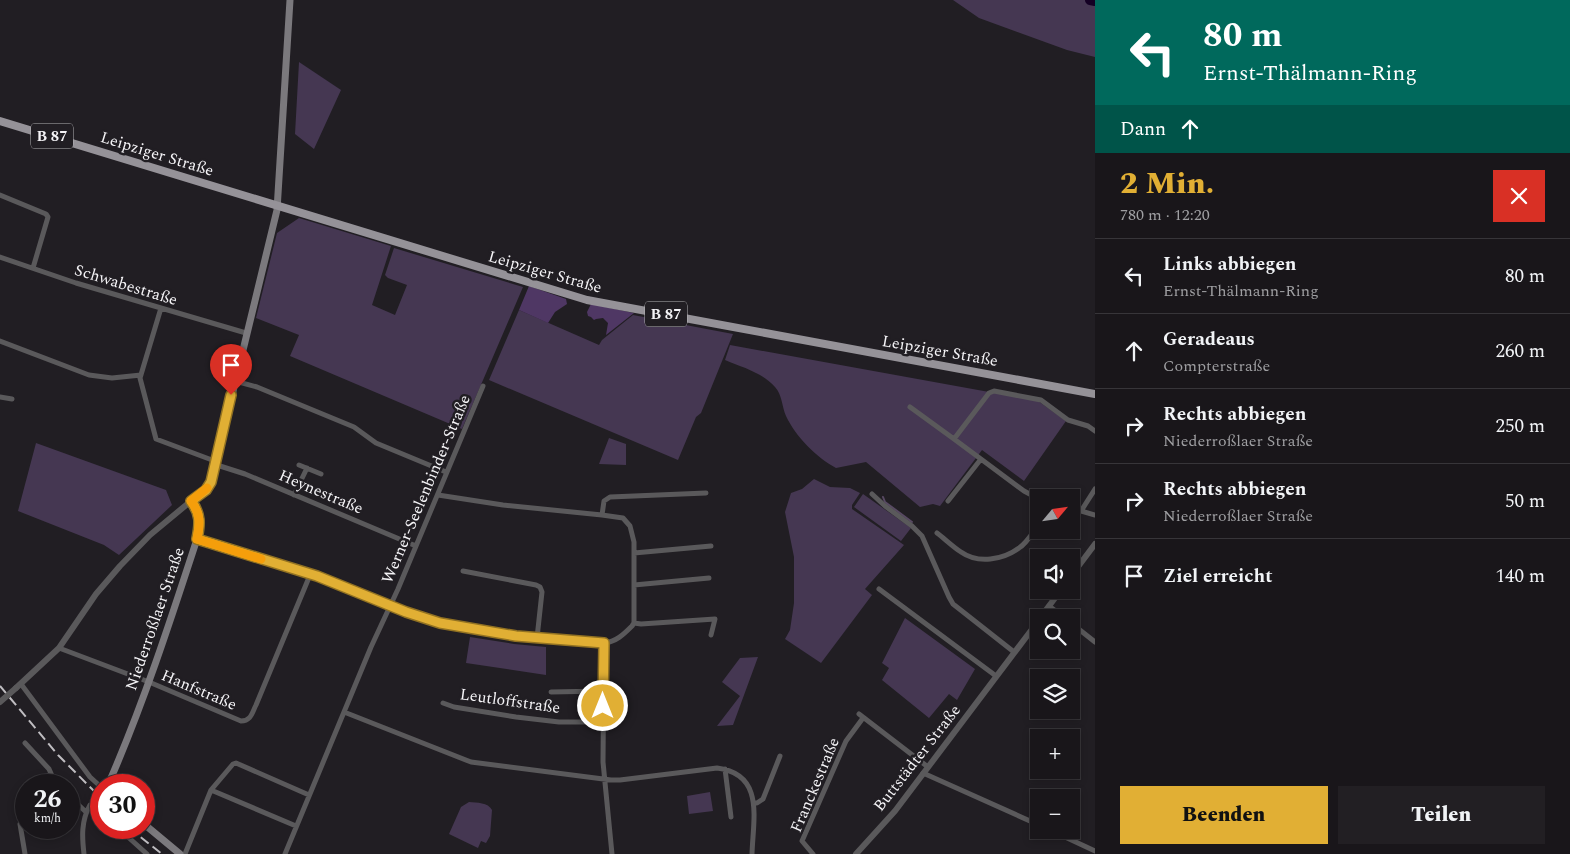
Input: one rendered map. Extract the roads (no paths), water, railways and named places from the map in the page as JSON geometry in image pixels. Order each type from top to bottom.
[{"type":"main road","points":[[191,501],[208,486],[216,462],[277,205],[290,0]]},
{"type":"main road","name":"Leipziger Straße","points":[[0,120],[587,300],[1095,394]]},
{"type":"main road","name":"Niederroßlaer Straße","points":[[113,774],[149,682],[197,539],[200,520],[197,510],[191,501]]},
{"type":"main road","points":[[155,833],[180,854]]},
{"type":"street","points":[[0,195],[46,214],[48,218],[33,268]]},
{"type":"street","name":"Schwabestraße","points":[[0,257],[76,283],[246,333]]},
{"type":"street","points":[[0,342],[89,375],[112,378],[141,374],[161,308]]},
{"type":"street","name":"Heynestraße","points":[[141,374],[140,378],[156,439],[212,460],[220,466],[416,546]]},
{"type":"street","points":[[234,381],[257,387],[354,427],[376,443],[446,472]]},
{"type":"street","name":"Werner-Seelenbinder-Straße","points":[[284,854],[483,386]]},
{"type":"street","points":[[954,439],[989,393],[994,391],[1041,400],[1068,420],[1088,426],[1095,431]]},
{"type":"street","points":[[0,397],[12,399]]},
{"type":"street","points":[[910,407],[1030,495]]},
{"type":"street","points":[[948,501],[981,459]]},
{"type":"street","points":[[299,465],[321,474]]},
{"type":"street","points":[[294,495],[307,468]]},
{"type":"street","points":[[1095,489],[1081,511],[1095,515]]},
{"type":"street","points":[[602,515],[604,501],[610,497],[706,493]]},
{"type":"street","points":[[438,494],[503,505],[622,518],[633,532],[634,624]]},
{"type":"street","points":[[872,494],[922,536],[949,597],[954,604],[1014,652]]},
{"type":"street","points":[[0,702],[60,648],[82,613],[120,566],[150,535],[191,501]]},
{"type":"street","points":[[937,533],[961,552],[972,558],[982,560],[997,558],[1020,548],[1030,535]]},
{"type":"street","points":[[197,539],[310,574],[390,606],[440,623],[500,634],[610,643],[634,624],[715,619],[711,635]]},
{"type":"street","points":[[1080,564],[1095,544]]},
{"type":"street","points":[[634,553],[711,546]]},
{"type":"street","points":[[463,572],[540,587],[542,592],[538,638]]},
{"type":"street","name":"Hanfstraße","points":[[60,648],[149,682],[241,721],[246,721],[249,719],[261,694],[310,574]]},
{"type":"street","points":[[634,585],[709,578]]},
{"type":"street","points":[[879,589],[996,676]]},
{"type":"street","name":"Buttstädter Straße","points":[[1047,609],[1054,599]]},
{"type":"street","points":[[1049,606],[1053,609]]},
{"type":"street","points":[[1080,630],[1095,642]]},
{"type":"street","name":"Buttstädter Straße","points":[[856,854],[891,816],[1030,632]]},
{"type":"street","points":[[604,643],[603,762],[612,854]]},
{"type":"street","points":[[18,686],[90,777]]},
{"type":"street","name":"Leutloffstraße","points":[[551,692],[603,691]]},
{"type":"street","name":"Leutloffstraße","points":[[443,703],[454,707],[516,717],[559,722],[604,722]]},
{"type":"street","points":[[344,712],[471,762],[620,780],[717,768],[725,769],[735,773],[747,782],[752,790],[754,803],[752,854]]},
{"type":"street","name":"Franckestraße","points":[[814,854],[802,841],[804,834],[846,741],[861,716],[928,766]]},
{"type":"street","points":[[25,743],[49,769],[51,774]]},
{"type":"street","points":[[754,803],[758,803],[763,799],[780,756]]},
{"type":"street","points":[[186,854],[211,790],[233,764],[236,763],[309,795]]},
{"type":"street","points":[[725,769],[731,816]]},
{"type":"street","points":[[924,773],[1030,821]]},
{"type":"street","points":[[211,790],[296,826]]},
{"type":"street","points":[[84,854],[83,826],[86,812],[90,805]]},
{"type":"street","points":[[80,806],[86,812]]},
{"type":"street","points":[[22,839],[25,854]]},
{"type":"street","points":[[130,839],[147,854]]},
{"type":"street","points":[[1069,839],[1095,851]]},
{"type":"street","points":[[136,854],[140,848]]},
{"type":"waterway","points":[[1090,0],[1095,1]]},
{"type":"waterway","points":[[883,497],[885,502],[912,522]]},
{"type":"railway","points":[[0,686],[58,755],[90,787]]},
{"type":"railway","points":[[143,839],[162,854]]}]
